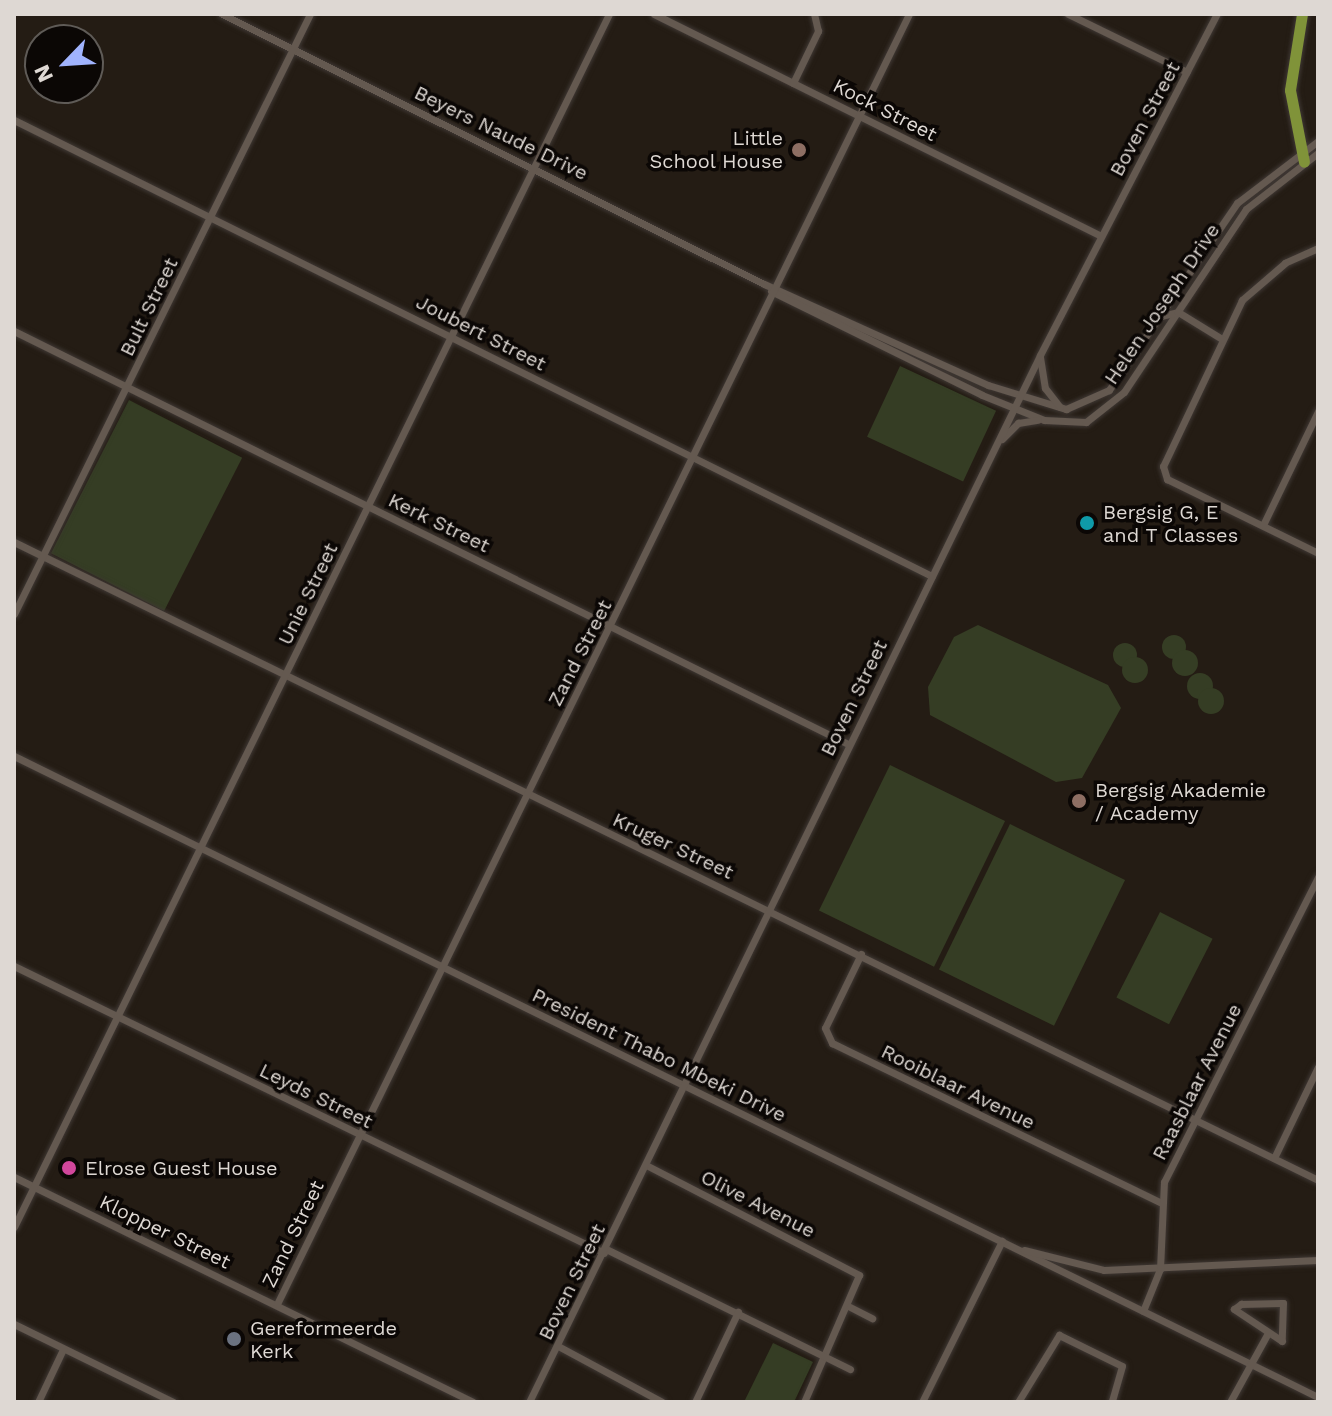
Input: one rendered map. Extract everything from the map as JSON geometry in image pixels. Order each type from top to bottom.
[{"type":"highway","points":[[1302,14],[1290,90],[1302,157]]},
{"type":"street","name":"Beyers Naude Drive","points":[[222,14],[1015,407]]},
{"type":"street","name":"Bult Street","points":[[14,614],[310,14]]},
{"type":"street","name":"Unie Street","points":[[14,1227],[609,14]]},
{"type":"street","name":"Kock Street","points":[[654,14],[1101,236]]},
{"type":"street","points":[[793,83],[818,31],[814,14]]},
{"type":"street","name":"Zand Street","points":[[277,1304],[612,626],[909,14]]},
{"type":"street","points":[[1068,14],[1187,72]]},
{"type":"street","name":"Boven Street","points":[[529,1402],[772,910],[848,744],[1020,395],[1217,14]]},
{"type":"street","name":"Joubert Street","points":[[14,120],[932,576]]},
{"type":"street","name":"Helen Joseph Drive","points":[[1015,407],[1044,420],[1086,422],[1111,407],[1246,209],[1318,141]]},
{"type":"street","name":"Helen Joseph Drive","points":[[1020,395],[1061,407],[1094,402],[1109,390],[1237,203],[1302,157],[1318,153]]},
{"type":"street","points":[[1318,248],[1249,291],[1222,339],[1166,458],[1167,479],[1318,553]]},
{"type":"street","name":"Beyers Naude Drive","points":[[775,290],[1020,395]]},
{"type":"street","points":[[1161,316],[1178,312],[1222,339]]},
{"type":"street","name":"Kerk Street","points":[[14,331],[848,744]]},
{"type":"street","points":[[1040,355],[1045,388],[1061,407]]},
{"type":"street","points":[[1263,525],[1318,411]]},
{"type":"street","points":[[993,450],[1018,423],[1044,420]]},
{"type":"street","name":"Kruger Street","points":[[14,542],[527,794],[772,910],[1318,1180]]},
{"type":"street","name":"President Thabo Mbeki Drive","points":[[14,756],[1018,1249],[1104,1270],[1318,1260]]},
{"type":"street","name":"Raasblaar Avenue","points":[[1143,1311],[1160,1269],[1160,1202],[1196,1120],[1318,877]]},
{"type":"street","name":"Rooiblaar Avenue","points":[[861,954],[825,1028],[832,1043],[1160,1202]]},
{"type":"street","name":"Leyds Street","points":[[14,966],[358,1135],[738,1312],[850,1369]]},
{"type":"street","points":[[1274,1158],[1318,1067]]},
{"type":"street","name":"Olive Avenue","points":[[646,1165],[856,1272],[860,1285],[850,1307]]},
{"type":"street","name":"Klopper Street","points":[[14,1177],[473,1402]]},
{"type":"street","points":[[922,1402],[1002,1241]]},
{"type":"street","points":[[1018,1249],[1318,1397]]},
{"type":"street","points":[[1283,1303],[1285,1339],[1268,1333],[1236,1315],[1237,1305],[1283,1303]]},
{"type":"street","points":[[804,1402],[850,1307],[872,1318]]},
{"type":"street","points":[[695,1402],[738,1312]]},
{"type":"street","points":[[14,1324],[173,1402]]},
{"type":"street","points":[[1230,1402],[1268,1333]]},
{"type":"street","points":[[1018,1402],[1051,1338],[1071,1336],[1119,1363],[1123,1379],[1112,1402]]},
{"type":"street","points":[[558,1346],[662,1402]]},
{"type":"street","points":[[38,1402],[63,1349]]},
{"type":"green space","points":[[900,366],[996,411],[963,481],[867,437]]},
{"type":"green space","points":[[129,400],[242,458],[164,611],[51,553]]},
{"type":"green space","points":[[978,625],[1108,685],[1121,708],[1082,778],[1056,782],[930,715],[928,687],[954,637]]},
{"type":"green space","points":[[1174,635],[1183,638],[1186,647],[1183,656],[1174,659],[1165,656],[1162,647],[1165,638]]},
{"type":"green space","points":[[1125,643],[1136,650],[1137,655],[1130,666],[1125,667],[1114,660],[1113,655],[1120,644]]},
{"type":"green space","points":[[1185,650],[1194,654],[1198,663],[1194,672],[1185,676],[1176,672],[1172,663],[1176,654]]},
{"type":"green space","points":[[1135,657],[1144,661],[1148,670],[1144,679],[1135,683],[1126,679],[1122,670],[1126,661]]},
{"type":"green space","points":[[1200,673],[1209,677],[1213,686],[1209,695],[1200,699],[1191,695],[1187,686],[1191,677]]},
{"type":"green space","points":[[1211,688],[1220,692],[1224,701],[1220,710],[1211,714],[1202,710],[1198,701],[1202,692]]},
{"type":"green space","points":[[890,765],[1005,821],[934,967],[819,911]]},
{"type":"green space","points":[[1010,824],[1125,880],[1054,1026],[939,970]]},
{"type":"green space","points":[[1160,912],[1213,939],[1169,1024],[1116,998]]},
{"type":"green space","points":[[773,1343],[813,1362],[794,1402],[744,1402]]},
{"type":"place","name":"Little School House","points":[[799,150]]},
{"type":"place","name":"Bergsig G, E and T Classes","points":[[1087,523]]},
{"type":"place","name":"Bergsig Akademie / Academy","points":[[1079,801]]},
{"type":"place","name":"Elrose Guest House","points":[[69,1168]]},
{"type":"place","name":"Gereformeerde Kerk","points":[[234,1339]]}]
